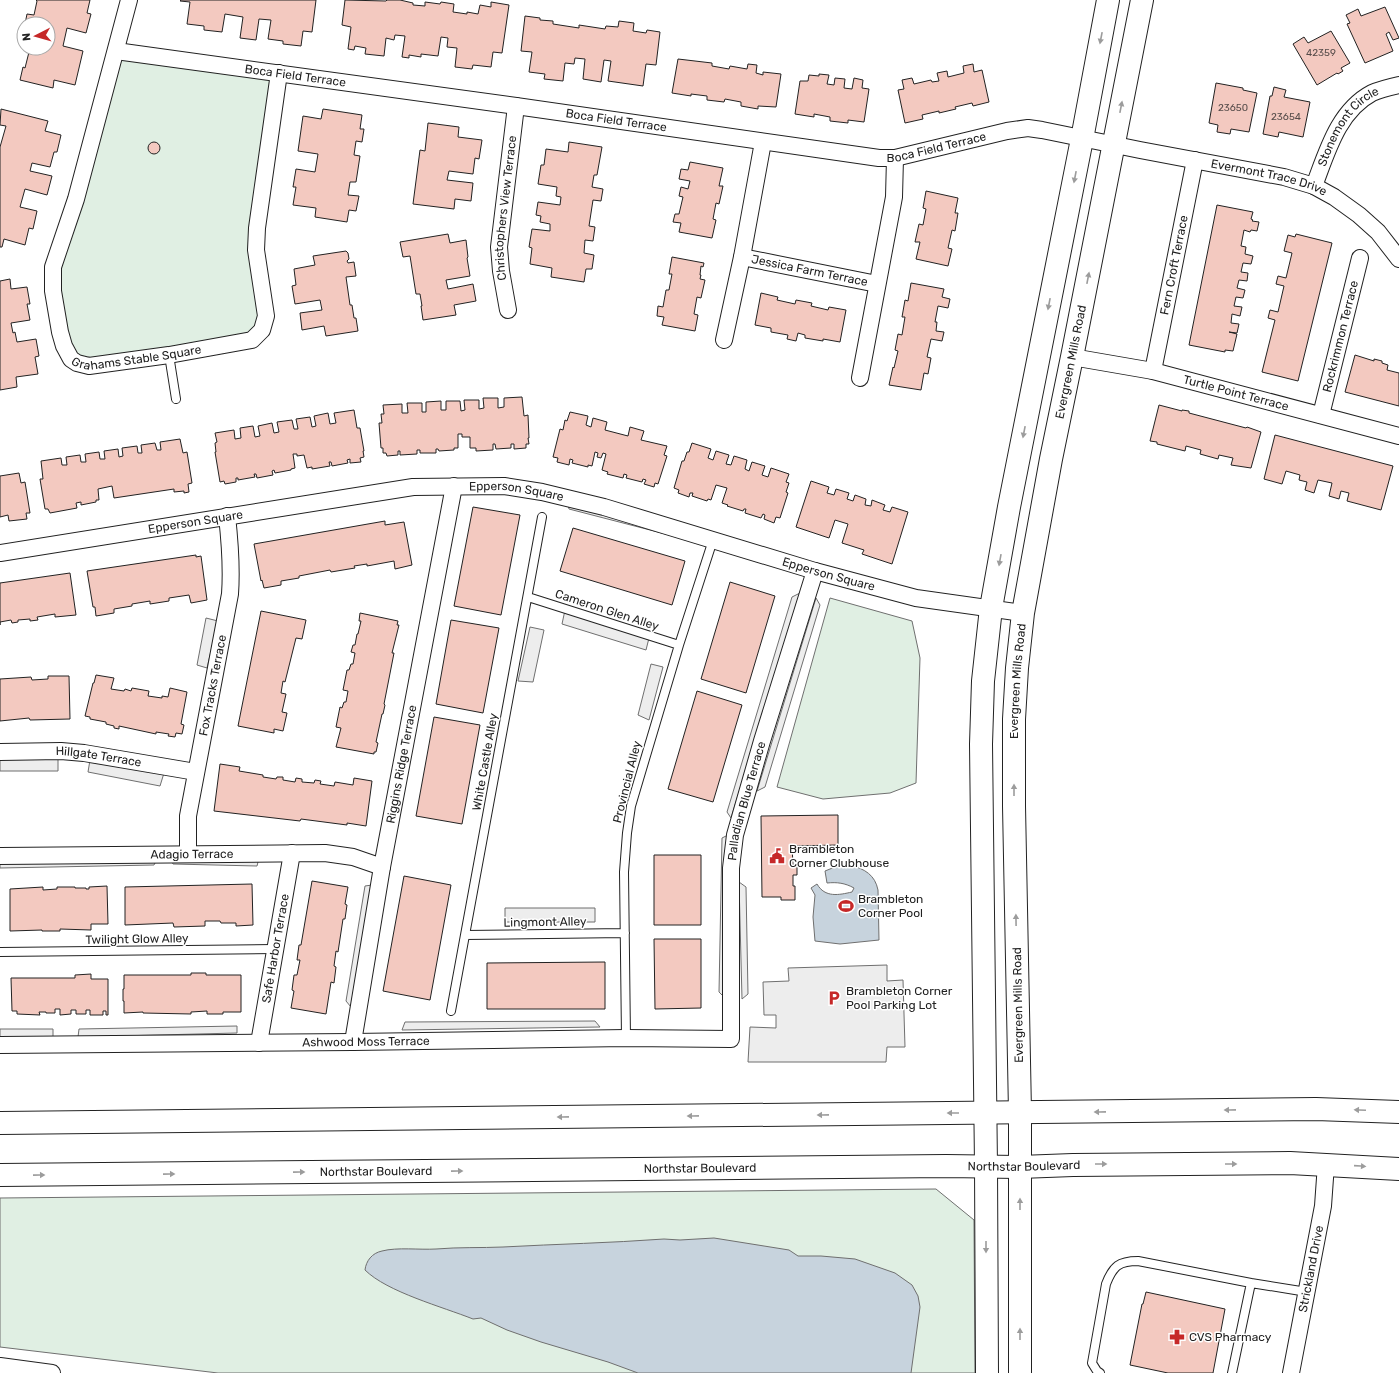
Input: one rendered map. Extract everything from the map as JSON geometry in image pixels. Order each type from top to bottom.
[{"type":"main road","points":[[987,1373],[981,744],[983,681],[991,608],[1009,507],[1108,0]]},
{"type":"main road","name":"Evergreen Mills Road","points":[[1020,1373],[1020,1112],[1014,719],[1017,668],[1023,613],[1051,459],[1142,0]]},
{"type":"main road","points":[[0,1123],[1316,1109],[1399,1112]]},
{"type":"main road","name":"Northstar Boulevard","points":[[0,1176],[986,1166],[1020,1167],[1073,1165],[1290,1163],[1399,1169]]},
{"type":"street","name":"Grahams Stable Square","points":[[129,0],[76,199],[53,267],[54,291],[60,332],[64,346],[71,358],[77,363],[89,366],[168,355],[252,340],[262,330],[266,316],[256,250],[257,228],[279,74]]},
{"type":"street","name":"Boca Field Terrace","points":[[116,51],[879,158],[895,158],[983,136],[1028,128],[1114,145]]},
{"type":"street","name":"Stonemont Circle","points":[[1314,186],[1331,143],[1342,121],[1356,105],[1371,94],[1399,85]]},
{"type":"street","name":"Christophers View Terrace","points":[[508,310],[501,271],[499,247],[516,106]]},
{"type":"street","name":"Jessica Farm Terrace","points":[[724,340],[742,257],[763,142]]},
{"type":"street","name":"Evermont Trace Drive","points":[[1114,145],[1284,177],[1314,186],[1334,197],[1378,232],[1399,259]]},
{"type":"street","name":"Jessica Farm Terrace","points":[[860,378],[894,197],[895,158]]},
{"type":"street","name":"Fern Croft Terrace","points":[[1153,371],[1195,160]]},
{"type":"street","name":"Jessica Farm Terrace","points":[[742,257],[877,284]]},
{"type":"street","name":"Rockrimmon Terrace","points":[[1321,415],[1360,258]]},
{"type":"street","name":"Turtle Point Terrace","points":[[1072,357],[1153,371],[1399,436]]},
{"type":"street","name":"Riggins Ridge Terrace","points":[[353,1042],[382,867],[454,486]]},
{"type":"street","name":"Epperson Square","points":[[0,553],[413,487],[504,486],[542,492],[604,507],[815,572],[916,598],[1023,613]]},
{"type":"street","name":"Fox Tracks Terrace","points":[[188,854],[188,816],[230,594],[231,552],[227,516]]},
{"type":"street","name":"Palladian Blue Terrace","points":[[731,1039],[731,868],[735,835],[762,741],[815,572]]},
{"type":"street","name":"Hillgate Terrace","points":[[0,752],[61,750],[196,772]]},
{"type":"street","name":"Safe Harbor Terrace","points":[[259,1042],[292,853]]},
{"type":"street","name":"Adagio Terrace","points":[[0,856],[325,853],[353,857],[382,867]]},
{"type":"street","name":"Ashwood Moss Terrace","points":[[0,1045],[626,1038],[731,1039]]},
{"type":"street","name":"Strickland Drive","points":[[1291,1373],[1323,1206],[1326,1164]]},
{"type":"street","points":[[0,1366],[33,1372],[52,1373]]},
{"type":"lane","points":[[168,355],[176,399]]},
{"type":"lane","name":"White Castle Alley","points":[[451,1011],[542,517]]},
{"type":"lane","name":"Provincial Alley","points":[[626,1038],[624,872],[631,806],[679,645],[713,540]]},
{"type":"lane","name":"Cameron Glen Alley","points":[[528,597],[679,645]]},
{"type":"lane","name":"Lingmont Alley","points":[[465,935],[625,934]]},
{"type":"lane","name":"Twilight Glow Alley","points":[[0,952],[275,949]]},
{"type":"lane","points":[[1099,1372],[1092,1363],[1106,1284],[1110,1274],[1116,1266],[1126,1261],[1138,1261],[1251,1283],[1307,1292]]},
{"type":"lane","points":[[1232,1373],[1251,1283]]},
{"type":"green space","points":[[116,51],[279,73],[257,228],[266,316],[258,336],[77,363],[53,291]]},
{"type":"green space","points":[[830,598],[912,621],[920,658],[916,783],[890,793],[823,799],[777,787]]},
{"type":"green space","points":[[936,1189],[974,1220],[975,1373],[218,1373],[0,1347],[0,1198]]},
{"type":"shaded area","points":[[567,501],[681,538],[569,509]]},
{"type":"shaded area","points":[[800,593],[731,818],[727,812],[792,597]]},
{"type":"shaded area","points":[[816,598],[820,605],[765,787],[757,791]]},
{"type":"shaded area","points":[[565,610],[649,638],[646,650],[562,624]]},
{"type":"shaded area","points":[[206,618],[218,621],[207,668],[197,665]]},
{"type":"shaded area","points":[[530,627],[544,630],[533,682],[518,681]]},
{"type":"shaded area","points":[[651,664],[663,667],[649,720],[638,715]]},
{"type":"shaded area","points":[[58,758],[58,771],[0,771],[0,759]]},
{"type":"shaded area","points":[[90,760],[164,773],[160,786],[88,772]]},
{"type":"shaded area","points":[[728,835],[725,998],[719,992],[722,838]]},
{"type":"shaded area","points":[[170,858],[259,858],[257,866],[173,864]]},
{"type":"shaded area","points":[[157,859],[154,865],[0,868],[0,861]]},
{"type":"shaded area","name":"Brambleton Corner Pool","points":[[850,865],[860,868],[868,873],[877,885],[879,940],[840,944],[815,941],[813,917],[815,895],[811,888],[817,884],[824,892],[828,893],[842,894],[852,892],[854,888],[847,885],[827,883],[825,871],[835,867]]},
{"type":"shaded area","points":[[739,882],[746,887],[748,994],[742,999]]},
{"type":"shaded area","points":[[372,885],[351,1007],[346,1001],[365,886]]},
{"type":"shaded area","points":[[505,908],[595,908],[595,922],[505,922]]},
{"type":"shaded area","name":"Brambleton Corner Pool Parking Lot","points":[[887,965],[887,981],[903,980],[905,1047],[887,1047],[886,1062],[748,1062],[750,1027],[776,1028],[776,1015],[764,1015],[763,982],[789,981],[788,968]]},
{"type":"shaded area","points":[[595,1021],[600,1027],[402,1030],[405,1022]]},
{"type":"shaded area","points":[[237,1026],[237,1033],[78,1037],[79,1029]]},
{"type":"shaded area","points":[[0,1029],[53,1029],[53,1038],[0,1037]]},
{"type":"shaded area","points":[[714,1238],[789,1250],[798,1256],[821,1256],[855,1259],[895,1273],[912,1285],[918,1296],[920,1307],[911,1373],[638,1373],[608,1362],[541,1342],[507,1330],[481,1318],[473,1319],[416,1298],[387,1285],[365,1270],[368,1261],[372,1256],[378,1252],[395,1249],[495,1247]]},
{"type":"building","points":[[36,0],[90,0],[87,13],[91,14],[86,33],[67,28],[63,46],[83,51],[75,85],[54,80],[53,88],[20,80],[23,67],[25,68],[28,56],[56,56],[56,16],[27,16],[27,14],[34,15]]},
{"type":"building","points":[[316,0],[312,32],[303,31],[301,46],[283,44],[283,41],[268,39],[271,20],[259,19],[256,40],[240,38],[243,17],[225,14],[222,32],[204,30],[204,26],[187,24],[190,2],[180,1]]},
{"type":"building","points":[[345,0],[400,0],[413,3],[413,5],[425,6],[425,2],[440,4],[441,2],[454,4],[453,12],[467,14],[467,12],[478,14],[480,5],[491,7],[491,2],[509,5],[502,53],[493,52],[491,67],[473,65],[472,69],[455,67],[457,48],[447,47],[448,38],[441,37],[438,56],[421,54],[421,57],[409,55],[409,58],[402,57],[405,36],[395,35],[394,40],[386,38],[384,56],[365,54],[366,48],[355,46],[354,50],[348,49],[351,27],[342,25]]},
{"type":"building","points":[[1385,7],[1399,38],[1393,40],[1389,32],[1386,34],[1393,51],[1365,63],[1347,24],[1350,23],[1346,15],[1358,9],[1361,16]]},
{"type":"building","points":[[525,16],[540,18],[540,20],[553,21],[553,24],[579,28],[579,25],[605,29],[606,26],[618,27],[619,21],[634,23],[633,31],[646,33],[647,30],[660,32],[656,65],[646,64],[643,86],[608,81],[611,61],[604,60],[601,82],[583,79],[585,59],[575,58],[574,64],[565,63],[563,81],[544,79],[545,74],[529,72],[532,52],[521,51]]},
{"type":"building","points":[[1331,31],[1350,63],[1341,68],[1343,71],[1317,85],[1293,44],[1304,37],[1308,43]]},
{"type":"building","points":[[678,59],[712,63],[712,66],[729,69],[730,66],[747,69],[748,64],[757,65],[756,73],[763,75],[763,72],[781,74],[776,107],[758,106],[758,109],[741,106],[741,102],[725,99],[724,102],[707,100],[707,96],[691,94],[691,96],[672,93]]},
{"type":"building","points":[[973,64],[974,72],[982,70],[989,102],[973,106],[972,103],[955,107],[956,109],[922,115],[923,119],[905,123],[898,90],[904,89],[902,80],[912,78],[914,84],[931,80],[932,82],[939,81],[937,73],[947,71],[948,77],[964,73],[963,66]]},
{"type":"building","points":[[819,74],[829,75],[827,84],[834,85],[835,78],[845,79],[844,88],[852,89],[854,78],[863,80],[862,88],[869,89],[864,122],[848,120],[848,123],[830,121],[830,117],[814,114],[814,117],[795,114],[800,81],[808,81],[809,75],[819,76]]},
{"type":"building","points":[[1216,83],[1243,88],[1243,90],[1257,93],[1249,132],[1231,129],[1230,134],[1217,132],[1218,125],[1209,123]]},
{"type":"building","points":[[1274,87],[1286,90],[1284,97],[1310,102],[1303,137],[1279,132],[1278,137],[1263,134],[1270,96],[1272,96]]},
{"type":"building","points":[[1,109],[48,121],[45,131],[61,135],[57,152],[54,152],[50,167],[32,163],[30,171],[52,176],[47,195],[25,189],[20,207],[37,211],[33,229],[29,228],[25,245],[4,239],[2,247],[0,247],[0,147],[6,126],[0,125]]},
{"type":"building","points":[[323,109],[362,115],[360,129],[364,129],[362,142],[356,141],[354,155],[360,156],[356,182],[350,182],[348,195],[359,196],[356,211],[349,210],[347,222],[315,217],[316,208],[293,205],[296,187],[293,187],[296,169],[315,172],[318,154],[298,151],[303,116],[321,119]]},
{"type":"building","points":[[428,123],[459,127],[458,137],[482,140],[479,159],[475,158],[473,174],[449,171],[447,180],[473,183],[471,201],[455,199],[454,209],[413,204],[420,150],[425,151]]},
{"type":"building","points":[[154,142],[158,144],[160,148],[158,152],[154,154],[150,152],[148,148],[150,144]]},
{"type":"building","points":[[569,142],[602,147],[597,175],[594,175],[592,187],[603,189],[601,201],[593,200],[589,226],[595,227],[593,241],[585,240],[584,253],[594,255],[592,269],[586,269],[584,282],[551,277],[552,268],[530,264],[532,248],[529,247],[532,229],[550,231],[550,224],[540,222],[541,216],[536,215],[538,202],[560,205],[561,197],[556,196],[557,187],[538,184],[541,165],[544,165],[546,149],[568,152]]},
{"type":"building","points":[[690,162],[723,168],[719,186],[723,186],[719,204],[716,203],[713,219],[716,220],[712,238],[679,232],[681,223],[673,222],[675,214],[679,214],[683,197],[679,196],[681,187],[688,189],[690,181],[679,179],[681,169],[688,170]]},
{"type":"building","points":[[926,191],[958,198],[955,213],[958,213],[955,231],[952,230],[948,248],[952,249],[948,266],[916,259],[920,242],[915,242],[919,224],[923,225],[926,209],[923,208]]},
{"type":"building","points":[[1217,205],[1253,212],[1251,219],[1253,220],[1252,221],[1259,222],[1257,231],[1251,230],[1250,232],[1244,230],[1241,246],[1246,247],[1245,254],[1253,256],[1251,264],[1243,263],[1241,272],[1248,273],[1247,281],[1239,280],[1237,288],[1245,290],[1243,298],[1236,297],[1234,306],[1242,307],[1240,316],[1232,314],[1231,323],[1239,324],[1237,333],[1229,332],[1237,334],[1233,351],[1225,350],[1225,352],[1189,345]]},
{"type":"building","points":[[448,234],[450,243],[466,240],[470,276],[446,280],[448,289],[473,284],[476,301],[454,305],[456,315],[423,320],[420,294],[416,294],[410,256],[403,257],[400,242]]},
{"type":"building","points":[[1296,234],[1332,243],[1298,381],[1262,372],[1275,320],[1268,318],[1270,310],[1278,312],[1284,286],[1276,284],[1278,276],[1286,278],[1292,253],[1284,251],[1288,235],[1295,237]]},
{"type":"building","points":[[346,251],[349,259],[347,261],[348,263],[354,262],[356,276],[346,277],[350,305],[352,305],[354,318],[356,318],[358,331],[326,336],[324,326],[302,330],[300,313],[322,310],[320,300],[295,304],[292,286],[296,285],[294,269],[315,265],[313,256]]},
{"type":"building","points":[[672,257],[704,263],[703,267],[701,266],[700,279],[705,280],[701,298],[697,297],[694,314],[698,315],[695,331],[662,325],[664,317],[657,316],[658,306],[663,307],[666,290],[669,290],[672,274],[669,274]]},
{"type":"building","points":[[10,279],[11,289],[27,287],[30,304],[27,304],[30,320],[11,323],[17,342],[36,339],[39,356],[35,357],[38,374],[16,377],[17,387],[0,390],[0,281]]},
{"type":"building","points":[[911,283],[944,289],[942,297],[950,299],[948,308],[938,306],[935,322],[937,322],[936,331],[944,332],[942,341],[931,339],[927,357],[931,358],[928,374],[924,373],[921,390],[889,385],[898,351],[895,350],[898,334],[902,335],[905,317],[902,317],[905,300],[908,301]]},
{"type":"building","points":[[761,293],[778,297],[777,300],[795,304],[796,300],[812,303],[811,306],[828,310],[829,307],[846,310],[840,342],[805,338],[805,335],[798,333],[796,341],[787,339],[788,335],[771,332],[771,328],[755,325]]},
{"type":"building","points":[[1355,355],[1374,361],[1374,359],[1382,361],[1382,363],[1388,365],[1387,370],[1399,373],[1399,406],[1345,392]]},
{"type":"building","points":[[522,397],[524,416],[528,415],[529,444],[526,444],[526,448],[514,449],[514,444],[511,444],[511,448],[496,449],[495,444],[493,444],[493,450],[476,451],[476,448],[470,448],[470,437],[462,437],[462,434],[458,434],[458,448],[454,448],[454,450],[439,451],[436,449],[436,453],[420,453],[420,450],[417,450],[417,454],[400,455],[400,451],[398,451],[398,455],[387,456],[386,453],[383,453],[383,448],[381,448],[379,423],[382,423],[381,414],[384,414],[383,405],[402,404],[402,413],[408,413],[407,403],[422,403],[422,412],[426,412],[426,402],[441,401],[441,410],[446,410],[446,401],[460,401],[461,411],[465,410],[464,400],[479,400],[479,409],[484,408],[483,398],[498,398],[498,408],[504,407],[504,398]]},
{"type":"building","points":[[1159,405],[1182,411],[1189,411],[1189,413],[1246,428],[1247,427],[1261,432],[1251,468],[1231,465],[1233,458],[1219,455],[1218,459],[1200,454],[1201,450],[1186,446],[1185,451],[1150,441]]},
{"type":"building","points":[[354,410],[357,428],[360,428],[364,451],[364,457],[360,458],[361,462],[350,463],[350,459],[347,460],[348,463],[332,466],[331,462],[329,462],[330,466],[312,469],[312,467],[307,468],[304,455],[297,456],[297,454],[293,454],[295,468],[291,470],[275,473],[274,470],[272,471],[273,475],[257,478],[256,474],[254,474],[255,477],[238,480],[238,478],[236,478],[236,482],[225,484],[224,481],[220,482],[215,452],[215,443],[217,442],[215,433],[234,430],[235,439],[241,438],[240,428],[253,426],[255,437],[260,436],[258,426],[272,423],[274,433],[279,432],[277,422],[292,420],[294,429],[298,429],[296,419],[310,417],[312,427],[316,426],[314,416],[328,413],[330,424],[336,423],[334,413]]},
{"type":"building","points":[[570,412],[588,416],[586,425],[591,427],[593,418],[607,422],[605,430],[628,436],[630,427],[644,431],[641,440],[667,446],[664,455],[667,456],[658,484],[655,483],[654,487],[644,484],[646,480],[643,479],[642,482],[626,478],[627,475],[624,474],[623,478],[607,474],[608,472],[602,470],[606,454],[603,453],[601,458],[597,457],[598,453],[595,452],[592,466],[588,465],[588,467],[572,463],[573,460],[570,459],[569,465],[557,462],[558,458],[553,457],[560,429],[563,430],[565,420],[567,421]]},
{"type":"building","points":[[1275,435],[1393,466],[1381,510],[1347,501],[1349,493],[1341,491],[1339,499],[1329,496],[1332,483],[1318,480],[1314,493],[1305,490],[1307,482],[1299,480],[1300,475],[1286,471],[1282,484],[1264,479]]},
{"type":"building","points":[[180,439],[183,453],[187,452],[192,483],[188,484],[189,492],[174,492],[174,489],[114,498],[112,486],[98,489],[99,500],[96,500],[96,502],[81,505],[81,502],[76,503],[77,508],[50,513],[48,509],[45,509],[40,479],[43,479],[41,461],[61,458],[62,465],[67,465],[66,457],[80,455],[81,462],[86,462],[85,454],[99,452],[100,459],[105,459],[104,451],[118,449],[119,457],[123,456],[122,448],[137,446],[138,453],[142,453],[141,445],[155,443],[157,450],[161,450],[160,442]]},
{"type":"building","points":[[692,443],[711,449],[708,458],[713,460],[716,451],[729,455],[726,464],[731,465],[734,456],[747,460],[745,469],[749,471],[752,462],[765,466],[762,475],[768,477],[771,468],[789,474],[786,482],[789,483],[786,492],[788,493],[780,518],[776,517],[774,523],[764,519],[765,515],[763,514],[761,518],[745,513],[746,509],[743,511],[727,506],[728,505],[722,503],[727,488],[716,485],[711,500],[708,499],[707,501],[692,496],[693,493],[690,493],[689,497],[678,493],[679,490],[674,488],[682,461],[684,461],[687,452],[689,452]]},
{"type":"building","points":[[19,473],[21,483],[25,482],[30,513],[26,513],[27,519],[9,521],[8,515],[0,517],[0,476]]},
{"type":"building","points":[[811,481],[829,487],[827,493],[834,495],[836,489],[849,493],[847,499],[853,501],[855,495],[866,499],[865,505],[871,506],[872,500],[885,505],[883,510],[890,512],[892,507],[908,512],[892,564],[862,554],[864,550],[842,543],[848,524],[835,520],[829,538],[796,527]]},
{"type":"building","points":[[473,507],[520,515],[501,615],[454,606]]},
{"type":"building","points":[[385,521],[385,525],[404,522],[412,565],[395,569],[394,561],[367,566],[367,564],[354,566],[355,568],[331,572],[330,570],[299,576],[299,578],[281,581],[281,585],[264,588],[262,580],[261,581],[254,544]]},
{"type":"building","points":[[573,528],[685,561],[672,605],[560,571]]},
{"type":"building","points":[[196,555],[196,557],[201,556],[207,600],[191,603],[189,595],[169,598],[169,601],[150,604],[150,601],[132,604],[132,606],[114,609],[114,613],[96,616],[87,571]]},
{"type":"building","points":[[70,573],[76,615],[55,617],[55,614],[37,617],[38,620],[18,620],[18,622],[12,623],[11,620],[0,622],[0,583]]},
{"type":"building","points":[[730,582],[775,596],[746,693],[701,679]]},
{"type":"building","points":[[261,611],[306,620],[302,639],[296,638],[285,682],[283,681],[281,693],[286,694],[282,712],[287,713],[283,731],[274,729],[274,733],[238,726]]},
{"type":"building","points":[[360,613],[398,621],[397,625],[399,625],[392,653],[394,653],[385,705],[376,742],[378,743],[374,754],[336,747],[341,728],[336,727],[340,707],[342,708],[344,702],[346,702],[348,691],[343,690],[347,670],[349,670],[351,664],[353,664],[355,653],[351,652],[353,645],[355,645],[361,621],[359,621]]},
{"type":"building","points":[[451,620],[499,628],[483,713],[436,704]]},
{"type":"building","points":[[96,675],[114,678],[111,689],[124,691],[125,689],[131,691],[132,688],[149,691],[148,696],[162,698],[162,696],[168,697],[170,688],[187,692],[181,724],[184,725],[182,734],[176,733],[175,737],[168,736],[169,734],[156,732],[156,734],[119,726],[119,729],[106,724],[106,722],[90,719],[90,717],[85,716]]},
{"type":"building","points":[[48,676],[69,676],[70,719],[30,720],[29,718],[0,721],[0,679],[31,677],[32,680],[48,679]]},
{"type":"building","points":[[697,691],[742,705],[713,802],[668,789]]},
{"type":"building","points":[[434,717],[480,725],[462,824],[416,816]]},
{"type":"building","points":[[220,764],[240,767],[239,771],[263,775],[263,777],[276,779],[277,777],[283,777],[283,780],[295,782],[296,778],[302,779],[302,782],[314,783],[315,780],[321,781],[320,784],[334,786],[335,782],[353,785],[354,778],[372,781],[366,826],[301,819],[300,821],[214,811]]},
{"type":"building","name":"Brambleton Corner Clubhouse","points":[[838,815],[838,845],[792,846],[793,865],[797,865],[797,875],[793,875],[795,900],[781,900],[781,897],[762,897],[761,816]]},
{"type":"building","points":[[654,855],[701,855],[701,925],[654,925]]},
{"type":"building","points":[[404,876],[451,885],[430,1000],[383,991]]},
{"type":"building","points":[[312,881],[348,887],[345,904],[347,905],[345,919],[343,919],[338,952],[336,951],[334,983],[331,982],[326,1014],[291,1008],[294,991],[292,990],[294,975],[297,975],[300,960],[297,960],[299,945],[301,945]]},
{"type":"building","points":[[252,884],[253,925],[236,926],[236,923],[205,921],[205,926],[174,927],[173,923],[125,925],[125,887]]},
{"type":"building","points":[[107,886],[108,924],[91,924],[91,930],[60,929],[60,931],[10,931],[10,889],[43,887],[43,890],[57,889],[57,887],[75,887],[89,889],[89,887]]},
{"type":"building","points":[[654,939],[701,939],[701,1008],[655,1009]]},
{"type":"building","points":[[605,962],[605,1009],[487,1009],[487,963]]},
{"type":"building","points":[[191,973],[206,973],[206,975],[241,975],[241,1012],[223,1012],[223,1014],[207,1014],[207,1011],[191,1012],[191,1014],[143,1012],[124,1013],[124,975],[191,975]]},
{"type":"building","points":[[91,974],[91,979],[108,979],[108,1015],[106,1015],[106,1011],[103,1011],[103,1015],[90,1015],[90,1010],[86,1010],[86,1014],[76,1014],[76,1010],[71,1010],[71,1014],[60,1015],[60,1009],[55,1009],[55,1013],[39,1012],[40,1015],[17,1014],[17,1011],[12,1011],[11,978],[75,978],[75,975]]},
{"type":"building","name":"CVS Pharmacy","points":[[1146,1292],[1225,1309],[1213,1373],[1168,1373],[1130,1365],[1142,1304]]},
{"type":"place","name":"Brambleton Corner Clubhouse","points":[[777,856]]},
{"type":"place","name":"Brambleton Corner Pool","points":[[846,906]]},
{"type":"place","name":"Brambleton Corner Pool Parking Lot","points":[[834,998]]},
{"type":"place","name":"CVS Pharmacy","points":[[1177,1337]]}]
